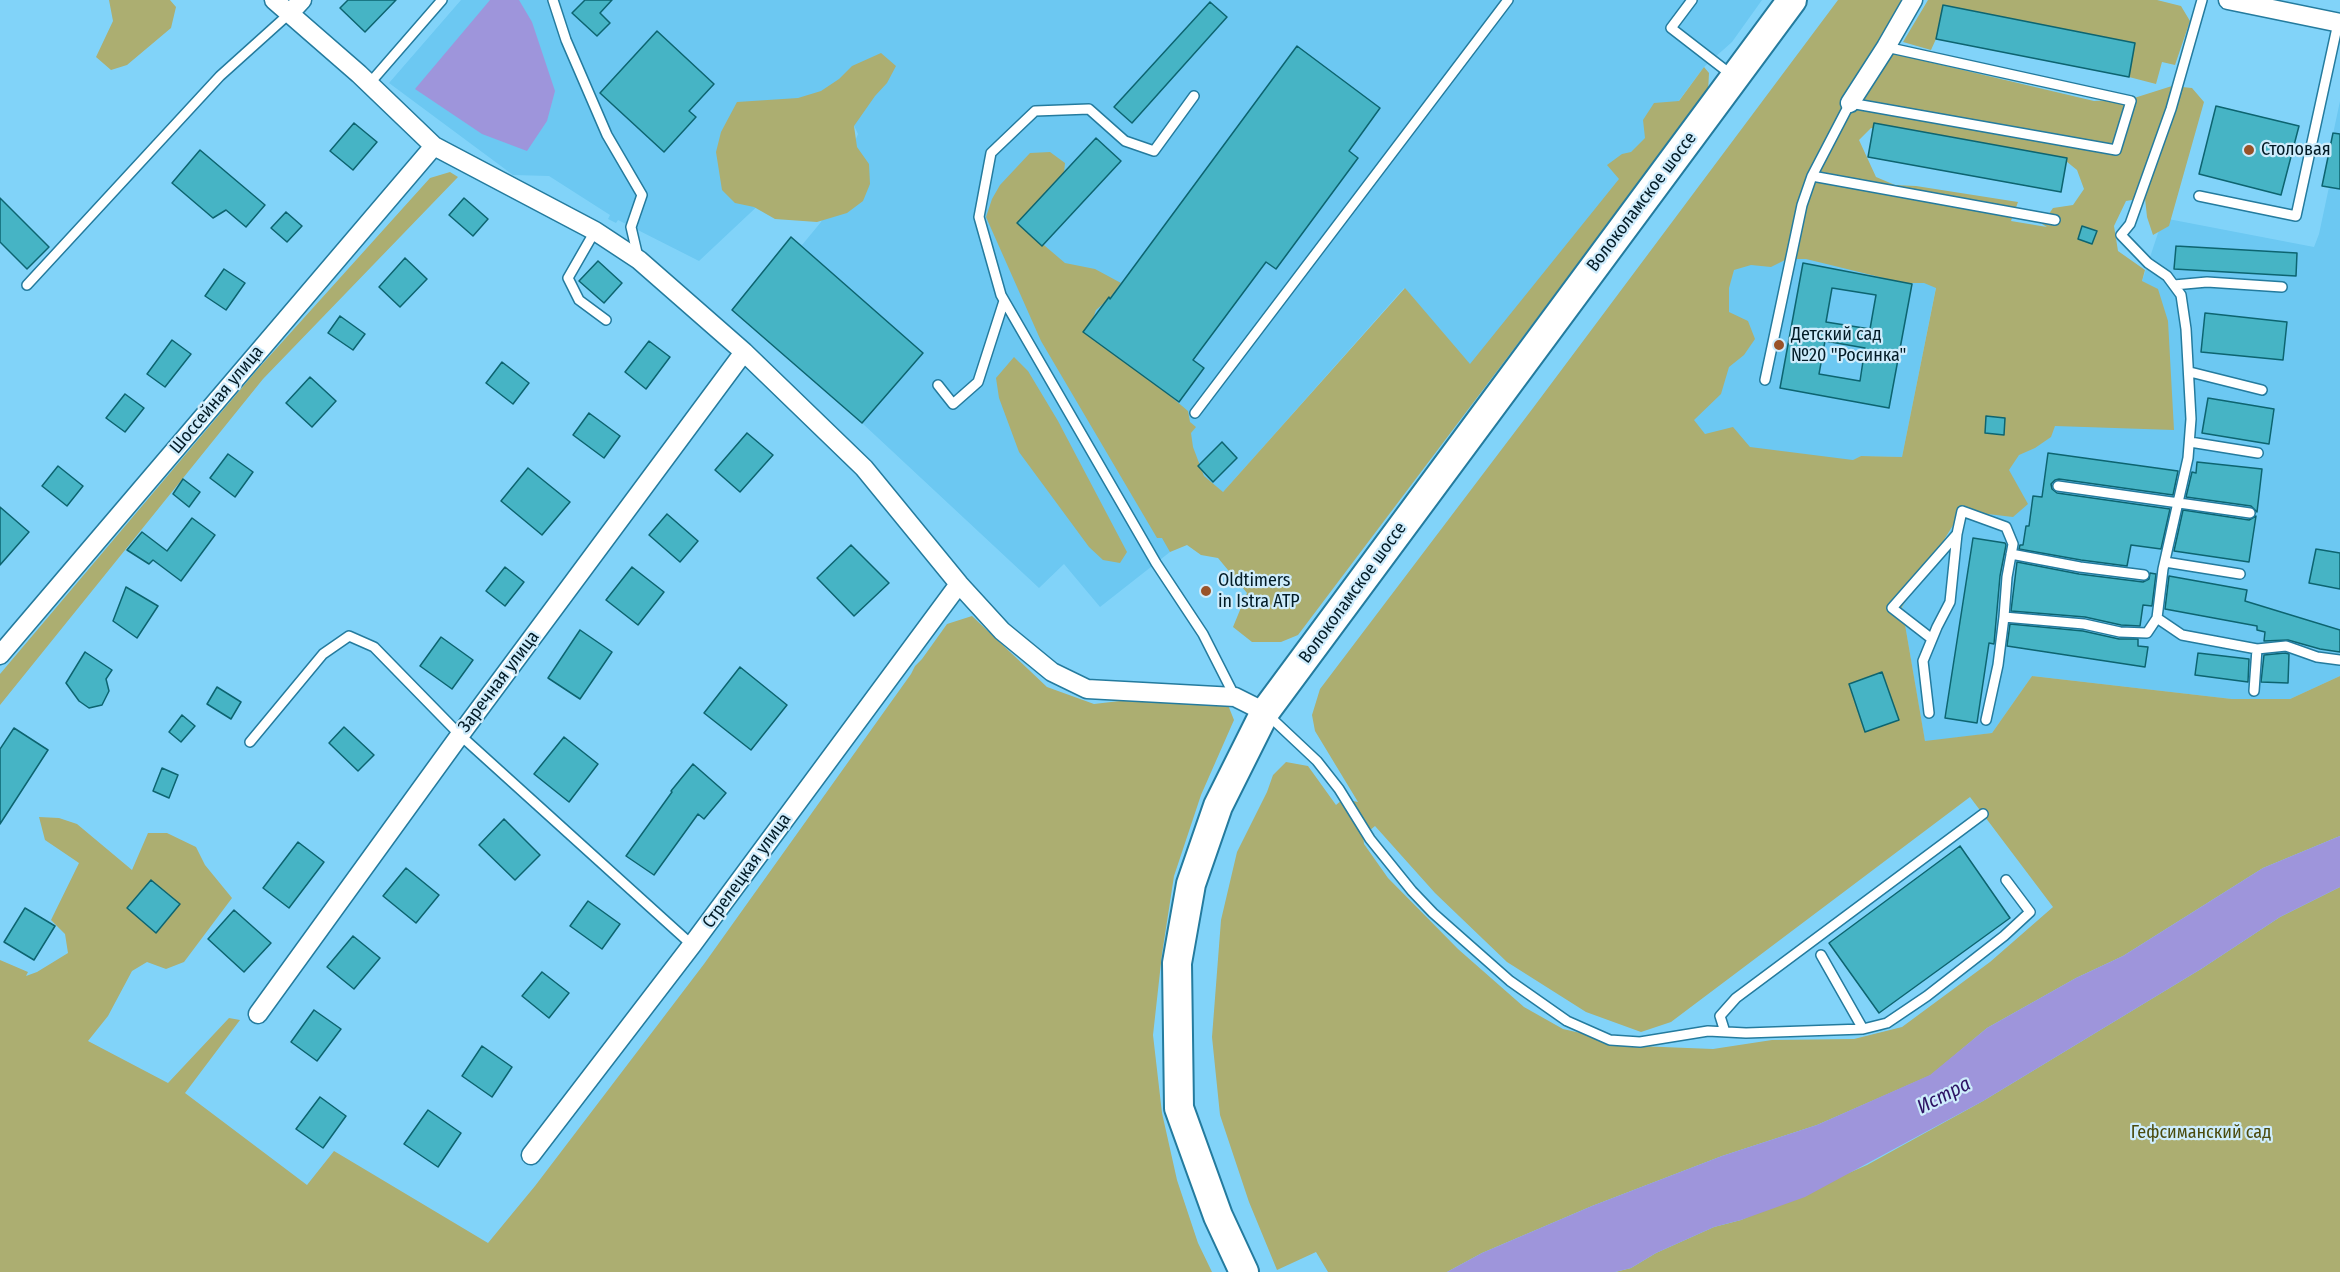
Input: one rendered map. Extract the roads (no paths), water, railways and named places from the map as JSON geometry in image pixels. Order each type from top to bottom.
[{"type":"main road","name":"Волоколамское шоссе","points":[[1244,1272],[1218,1216],[1179,1108],[1177,963],[1191,884],[1218,806],[1265,712],[1792,0]]},
{"type":"street","points":[[274,0],[296,7],[369,84],[434,146],[595,231],[639,260],[744,352],[864,468],[959,584],[1002,631],[1052,672],[1087,689],[1235,697],[1265,712]]},
{"type":"street","points":[[1850,103],[1913,0]]},
{"type":"street","points":[[2238,1],[2339,23]]},
{"type":"street","name":"Шоссейная улица","points":[[0,655],[434,146]]},
{"type":"street","name":"Заречная улица","points":[[258,1014],[460,735],[744,352]]},
{"type":"street","name":"Стрелецкая улица","points":[[531,1155],[692,945],[959,584]]},
{"type":"lane","points":[[369,84],[442,0]]},
{"type":"lane","points":[[553,0],[566,40],[607,135],[642,195],[631,226],[639,260]]},
{"type":"lane","points":[[1195,413],[1508,0]]},
{"type":"lane","points":[[1692,0],[1671,28],[1734,77]]},
{"type":"lane","points":[[2004,617],[2084,624],[2120,632],[2147,633],[2157,618],[2165,562],[2188,458],[2190,372],[2181,295],[2168,276],[2148,263],[2121,235],[2130,224],[2171,109],[2202,0]]},
{"type":"lane","points":[[27,285],[220,76],[296,7]]},
{"type":"lane","points":[[2199,196],[2296,216],[2339,23]]},
{"type":"lane","points":[[1765,381],[1802,205],[1812,176],[1850,103],[2116,150],[2131,101],[1886,47]]},
{"type":"lane","points":[[1194,96],[1154,151],[1125,141],[1089,109],[1035,111],[991,153],[979,217],[1004,301],[1156,562],[1203,634],[1235,697]]},
{"type":"lane","points":[[1812,176],[2055,220]]},
{"type":"lane","points":[[595,231],[568,278],[579,300],[606,320]]},
{"type":"lane","points":[[2174,285],[2207,282],[2282,287]]},
{"type":"lane","points":[[938,386],[953,404],[978,382],[1004,301]]},
{"type":"lane","points":[[2190,372],[2262,390]]},
{"type":"lane","points":[[2190,442],[2259,453]]},
{"type":"lane","points":[[2058,486],[2250,513]]},
{"type":"lane","points":[[1929,713],[1923,661],[1950,602],[1956,534],[1962,511],[2006,527],[2013,544],[2007,577],[1998,665],[1986,720]]},
{"type":"lane","points":[[1932,639],[1892,608],[1956,534]]},
{"type":"lane","points":[[2011,554],[2080,567],[2144,575]]},
{"type":"lane","points":[[2165,562],[2240,574]]},
{"type":"lane","points":[[2157,618],[2182,635],[2257,649],[2286,646],[2317,657],[2340,660]]},
{"type":"lane","points":[[249,742],[323,654],[349,636],[374,647],[460,735],[692,945]]},
{"type":"lane","points":[[2254,691],[2257,649]]},
{"type":"lane","points":[[1265,712],[1317,761],[1339,789],[1370,839],[1433,913],[1510,981],[1567,1021],[1610,1040],[1640,1042],[1708,1031],[1780,1033],[1863,1029],[1887,1023],[1927,996],[2004,936],[2030,912],[2006,880]]},
{"type":"lane","points":[[1725,1032],[1720,1016],[1736,998],[1983,814]]},
{"type":"lane","points":[[1821,955],[1863,1029]]},
{"type":"water","points":[[490,0],[519,0],[532,22],[555,91],[547,121],[527,151],[482,134],[415,89]]},
{"type":"water","name":"Истра","points":[[2340,836],[2340,887],[2280,917],[2201,969],[1983,1101],[1805,1197],[1741,1220],[1714,1227],[1656,1253],[1631,1268],[1615,1272],[1447,1272],[1482,1253],[1592,1206],[1722,1156],[1817,1125],[1930,1075],[1987,1028],[2076,978],[2123,956],[2263,868]]},
{"type":"place","name":"Столовая","points":[[2249,150]]},
{"type":"place","name":"Детский сад №20 \"Росинка\"","points":[[1779,345]]},
{"type":"place","name":"Oldtimers in Istra ATP","points":[[1206,591]]},
{"type":"park label","name":"Гефсиманский сад","points":[[2201,1133]]}]
